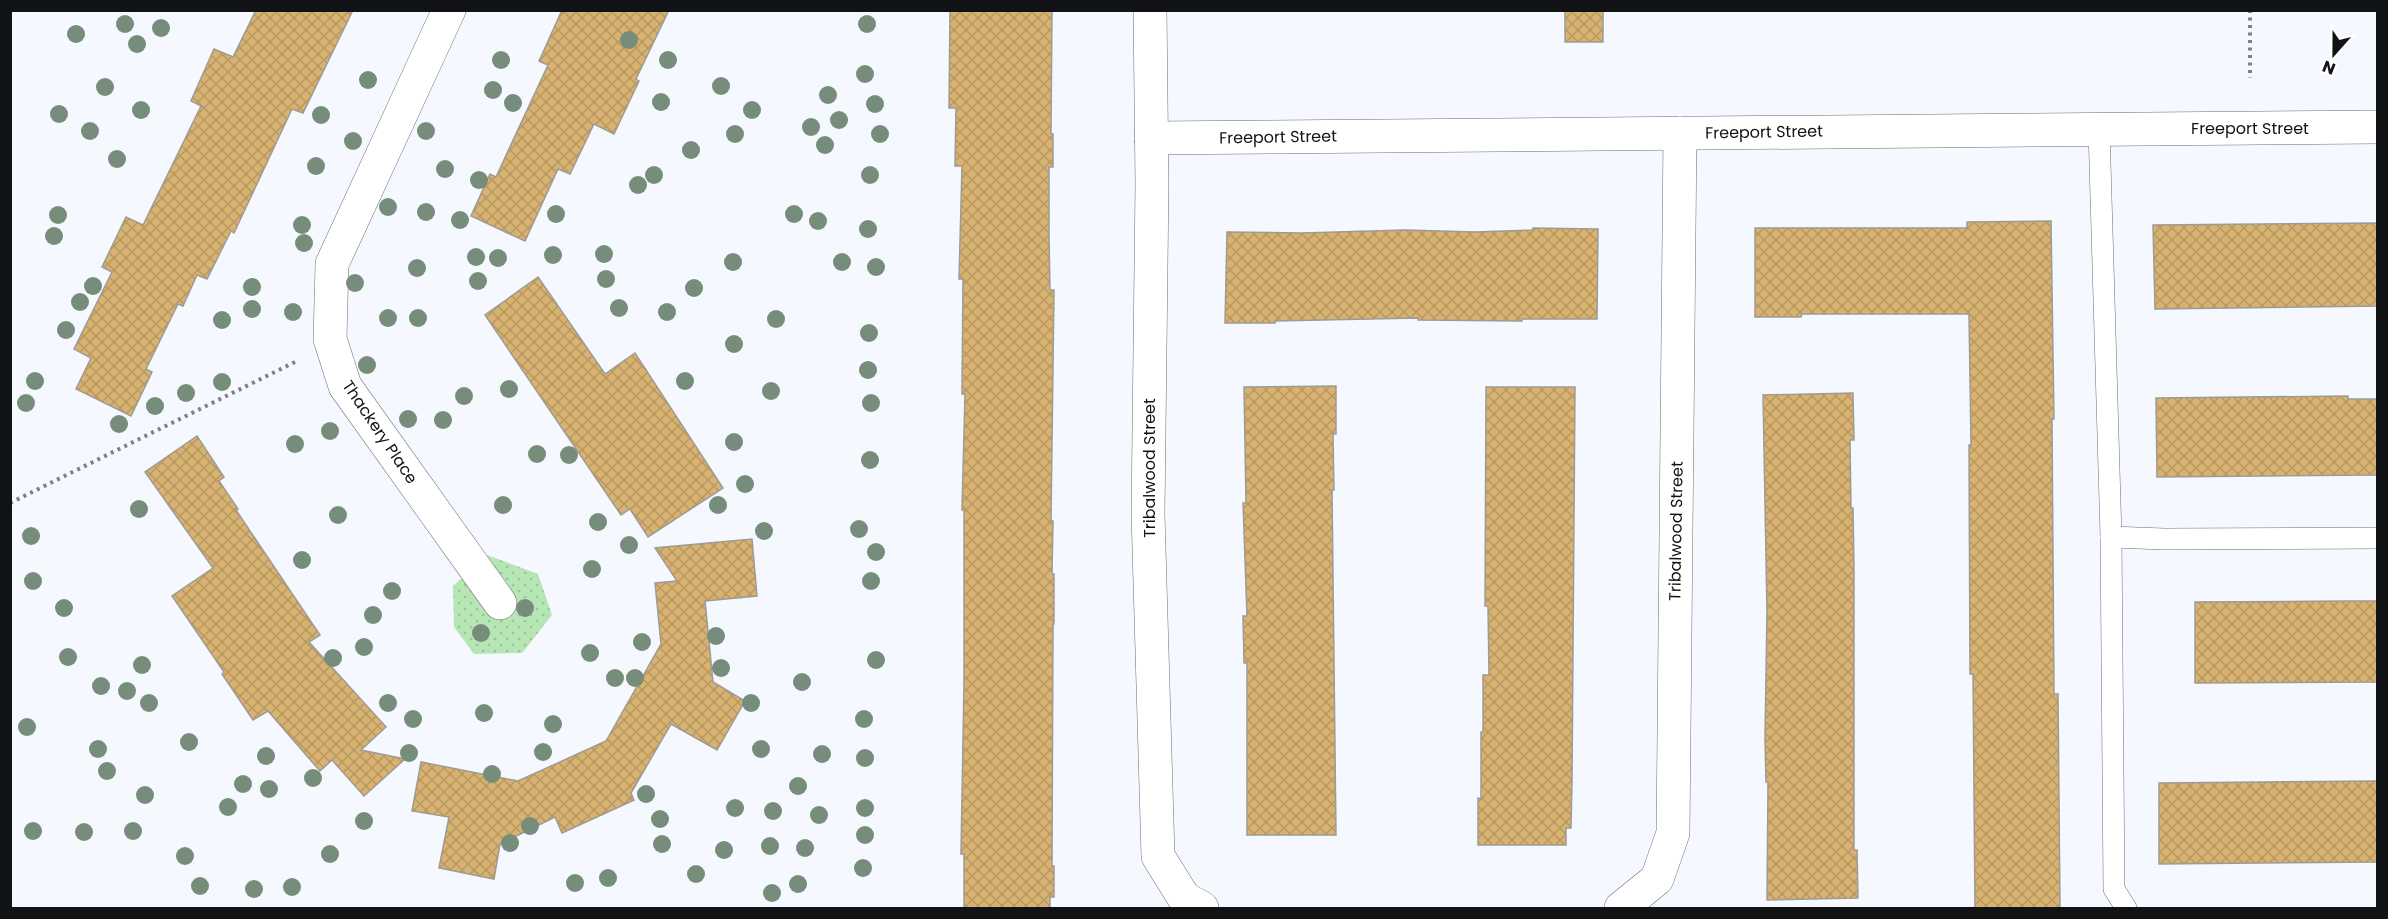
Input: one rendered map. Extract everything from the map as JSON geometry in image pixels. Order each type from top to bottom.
[{"type":"street","name":"Thackery Place","points":[[449,10],[332,264],[330,339],[345,386],[500,603]]},
{"type":"street","name":"Tribalwood Street","points":[[1150,10],[1148,514],[1158,856],[1184,898],[1202,909]]},
{"type":"street","name":"Freeport Street","points":[[1151,138],[2378,127]]},
{"type":"street","name":"Tribalwood Street","points":[[1621,909],[1657,879],[1673,833],[1680,133]]},
{"type":"lane","points":[[2099,129],[2111,537],[2114,889],[2126,909]]},
{"type":"lane","points":[[2111,537],[2164,539],[2378,538]]},
{"type":"path","points":[[2250,10],[2250,78]]},
{"type":"path","points":[[10,503],[300,359]]},
{"type":"green space","points":[[487,555],[538,574],[552,615],[522,653],[474,654],[454,627],[453,586]]},
{"type":"building","points":[[256,10],[353,10],[303,113],[292,109],[234,233],[231,231],[207,279],[197,275],[183,306],[178,304],[146,369],[152,372],[131,416],[76,389],[91,358],[74,349],[112,272],[102,267],[126,217],[143,225],[201,106],[191,101],[214,49],[233,57]]},
{"type":"building","points":[[562,10],[669,10],[636,79],[639,81],[614,134],[594,124],[570,174],[558,169],[525,241],[471,216],[490,174],[496,177],[548,65],[539,61]]},
{"type":"building","points":[[950,10],[1052,10],[1053,167],[1049,167],[1049,236],[1050,290],[1054,290],[1051,521],[1053,521],[1052,574],[1054,574],[1052,866],[1054,866],[1054,897],[1050,897],[1050,909],[964,909],[964,854],[961,854],[964,682],[964,510],[962,510],[965,394],[962,394],[963,279],[959,279],[962,166],[955,166],[956,108],[949,108]]},
{"type":"building","points":[[1565,10],[1603,10],[1603,42],[1565,42]]},
{"type":"building","points":[[2051,221],[2054,694],[2058,694],[2060,909],[1975,909],[1973,674],[1970,674],[1969,314],[1802,314],[1801,317],[1755,317],[1755,228],[1967,228],[1967,222]]},
{"type":"building","points":[[2378,223],[2378,306],[2155,309],[2153,225]]},
{"type":"building","points":[[1533,228],[1598,229],[1597,319],[1522,319],[1522,321],[1418,320],[1418,318],[1225,323],[1227,232],[1302,233],[1405,230],[1475,232],[1532,230]]},
{"type":"building","points":[[538,277],[605,374],[635,353],[723,488],[648,537],[630,509],[621,515],[485,315]]},
{"type":"building","points":[[1336,386],[1336,434],[1333,434],[1334,490],[1332,490],[1336,835],[1247,835],[1247,663],[1244,663],[1243,616],[1247,616],[1243,503],[1246,503],[1244,387]]},
{"type":"building","points":[[1486,387],[1575,387],[1572,781],[1571,828],[1566,828],[1566,845],[1478,845],[1483,675],[1489,675],[1488,606],[1485,606]]},
{"type":"building","points":[[1853,393],[1854,440],[1850,440],[1854,566],[1854,850],[1857,850],[1858,898],[1767,900],[1768,782],[1766,782],[1765,739],[1767,612],[1763,395]]},
{"type":"building","points":[[2348,396],[2348,399],[2378,399],[2378,475],[2157,477],[2156,398]]},
{"type":"building","points":[[197,436],[224,477],[219,481],[238,509],[236,510],[320,635],[309,642],[386,727],[361,750],[405,759],[364,796],[332,760],[320,771],[268,711],[253,720],[222,674],[224,672],[172,596],[213,568],[145,472]]},
{"type":"building","points":[[752,539],[757,596],[705,601],[713,682],[745,701],[717,750],[671,724],[631,793],[634,800],[562,833],[555,817],[500,844],[494,879],[439,868],[449,817],[412,811],[421,762],[518,781],[606,741],[661,644],[655,583],[677,581],[655,548]]},
{"type":"building","points":[[2378,601],[2378,682],[2195,683],[2195,602]]},
{"type":"building","points":[[2378,781],[2378,862],[2159,864],[2159,783]]}]
